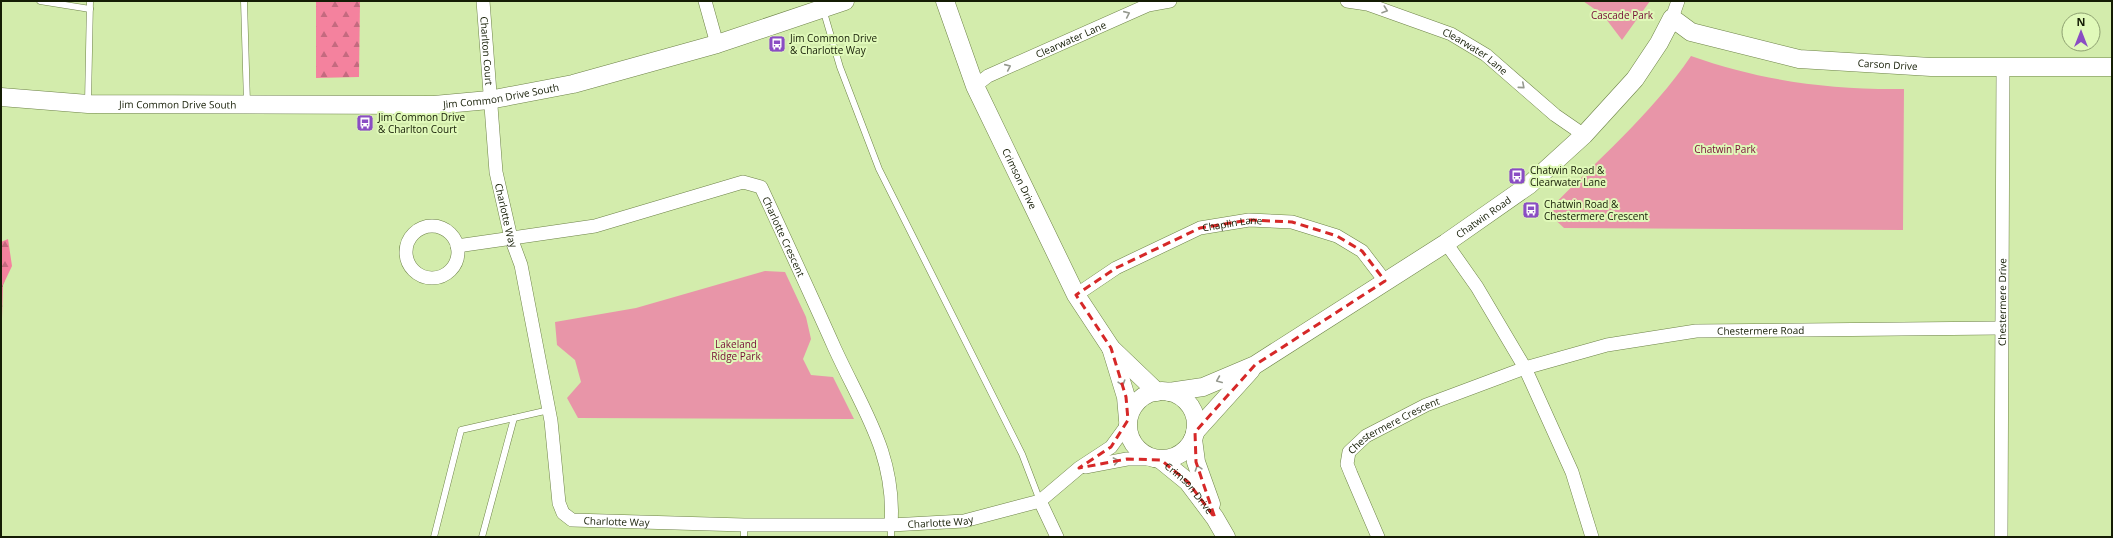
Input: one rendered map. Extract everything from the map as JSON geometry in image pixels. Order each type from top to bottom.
[{"type":"street","name":"Charlton Court","points":[[483,1],[489,100]]},
{"type":"street","points":[[705,1],[717,44]]},
{"type":"street","name":"Jim Common Drive South","points":[[1,97],[88,104],[247,105],[434,105],[489,100],[566,86],[717,44],[845,1]]},
{"type":"street","name":"Crimson Drive","points":[[945,1],[975,86],[1076,295],[1111,348],[1126,396],[1128,422]]},
{"type":"street","name":"Clearwater Lane","points":[[975,86],[988,76],[1148,5],[1170,1]]},
{"type":"street","name":"Clearwater Lane","points":[[1347,1],[1367,4],[1451,34],[1486,55],[1555,115],[1584,135]]},
{"type":"street","name":"Chatwin Road","points":[[1163,392],[1202,387],[1255,365],[1385,281],[1446,244],[1530,185],[1584,135],[1635,78],[1659,43],[1672,18],[1678,1]]},
{"type":"street","name":"Carson Drive","points":[[1672,18],[1691,32],[1799,59],[1931,67],[2112,67]]},
{"type":"street","name":"Chestermere Drive","points":[[2001,537],[2003,67]]},
{"type":"street","name":"Charlotte Way","points":[[489,100],[496,172],[511,238],[521,265],[549,410],[559,503],[563,513],[572,520],[744,531],[891,531],[964,521],[1040,501],[1080,468]]},
{"type":"street","name":"Charlotte Crescent","points":[[457,246],[595,226],[743,182],[761,187],[837,352],[870,418],[888,471],[892,506],[891,531]]},
{"type":"street","name":"Chaplin Lane","points":[[1076,295],[1116,268],[1200,228],[1249,220],[1292,222],[1337,236],[1362,251],[1385,281]]},
{"type":"street","points":[[1446,244],[1477,287],[1525,368],[1572,472],[1592,537]]},
{"type":"street","name":"Chestermere Road","points":[[1525,368],[1607,345],[1696,330],[2001,328]]},
{"type":"street","name":"Crimson Drive","points":[[1111,348],[1163,392]]},
{"type":"street","name":"Chatwin Road","points":[[1194,436],[1255,365]]},
{"type":"street","name":"Chestermere Crescent","points":[[1378,537],[1347,464],[1349,452],[1366,436],[1426,405],[1525,368]]},
{"type":"street","points":[[1080,468],[1127,459],[1157,459],[1180,454],[1194,436],[1196,422],[1193,412],[1187,403],[1163,392],[1146,395],[1138,401],[1131,410],[1128,422],[1129,436],[1134,446],[1143,454],[1157,459]]},
{"type":"street","points":[[1080,468],[1111,447],[1128,422]]},
{"type":"street","name":"Crimson Drive","points":[[1194,436],[1196,462],[1215,518]]},
{"type":"street","name":"Crimson Drive","points":[[1157,459],[1188,482],[1215,518],[1226,537]]},
{"type":"street","points":[[1040,501],[1057,537]]},
{"type":"lane","points":[[40,1],[90,9]]},
{"type":"lane","points":[[88,104],[90,1]]},
{"type":"lane","points":[[244,1],[247,105]]},
{"type":"lane","points":[[823,9],[840,67],[879,169],[1022,454],[1040,501]]},
{"type":"lane","points":[[434,537],[461,430],[549,410]]},
{"type":"lane","points":[[482,537],[514,418]]},
{"type":"highlighted area","points":[[1249,220],[1292,222],[1337,236],[1362,251],[1385,281],[1255,365],[1195,432],[1196,462],[1215,518],[1188,482],[1161,460],[1127,459],[1079,468],[1111,447],[1128,420],[1126,397],[1111,348],[1076,295],[1116,268],[1200,228]]},
{"type":"green space","points":[[316,1],[360,1],[359,77],[316,78]]},
{"type":"green space","name":"Cascade Park","points":[[1583,1],[1650,1],[1622,40],[1603,15]]},
{"type":"green space","name":"Chatwin Park","points":[[1691,56],[1717,65],[1770,78],[1822,86],[1904,89],[1903,230],[1564,228],[1547,212],[1641,118],[1659,98]]},
{"type":"green space","points":[[8,239],[12,266],[3,285],[1,352],[1,242]]},
{"type":"green space","name":"Lakeland Ridge Park","points":[[765,271],[785,272],[806,317],[811,339],[803,359],[811,375],[833,377],[854,419],[578,418],[567,398],[581,382],[575,360],[557,345],[555,322],[636,308]]},
{"type":"place","name":"Jim Common Drive & Charlotte Way","points":[[777,44]]},
{"type":"place","name":"Jim Common Drive & Charlton Court","points":[[365,123]]},
{"type":"place","name":"Chatwin Road & Clearwater Lane","points":[[1517,176]]},
{"type":"place","name":"Chatwin Road & Chestermere Crescent","points":[[1531,210]]}]
